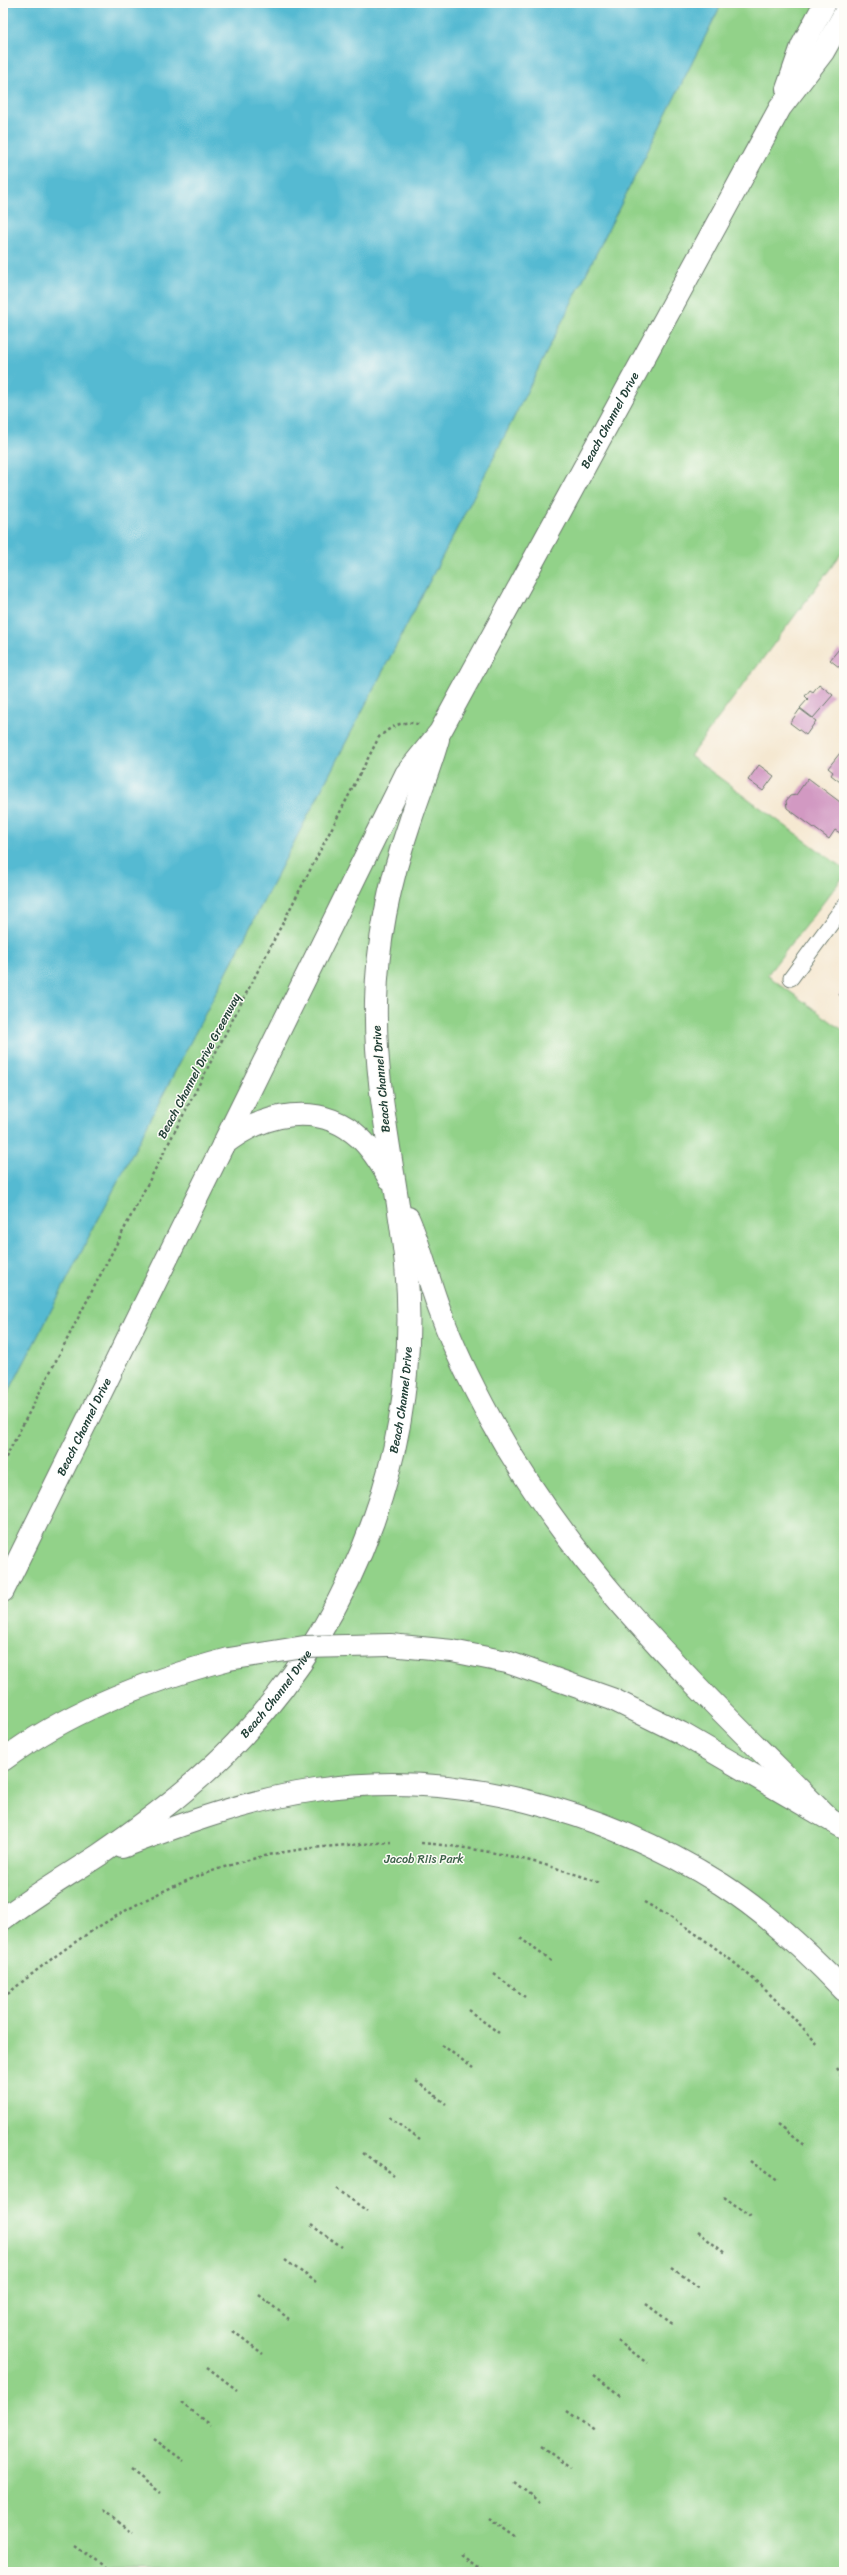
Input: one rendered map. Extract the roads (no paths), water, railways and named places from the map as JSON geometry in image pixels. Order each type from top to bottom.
[{"type":"main road","name":"Beach Channel Drive","points":[[780,108],[802,46],[825,3]]},
{"type":"main road","name":"Beach Channel Drive","points":[[3,1591],[406,774],[440,732],[780,108],[822,52],[844,15]]},
{"type":"main road","name":"Beach Channel Drive","points":[[3,1919],[33,1896],[98,1856],[166,1805],[237,1742],[274,1698],[309,1650],[355,1568],[376,1518],[390,1469],[406,1379],[409,1332],[407,1286],[402,1240],[393,1184],[376,1052],[376,999],[380,943],[400,855],[427,780],[440,732]]},
{"type":"main road","points":[[221,1147],[248,1127],[277,1116],[292,1114],[322,1118],[337,1123],[360,1138],[393,1184],[416,1235],[441,1315],[463,1365],[507,1447],[546,1507],[591,1569],[655,1645],[835,1822]]},
{"type":"main road","points":[[3,1760],[54,1727],[103,1702],[155,1681],[228,1659],[304,1647],[390,1645],[480,1656],[507,1662],[584,1688],[658,1720],[835,1822]]},
{"type":"main road","points":[[98,1856],[219,1812],[260,1801],[317,1790],[376,1784],[442,1787],[491,1795],[553,1809],[594,1822],[642,1842],[685,1864],[721,1885],[766,1917],[844,1990]]},
{"type":"street","points":[[791,978],[844,906]]},
{"type":"water","points":[[3,3],[722,3],[494,457],[3,1403]]},
{"type":"park label","name":"Jacob Riis Park","points":[[424,1859]]}]
